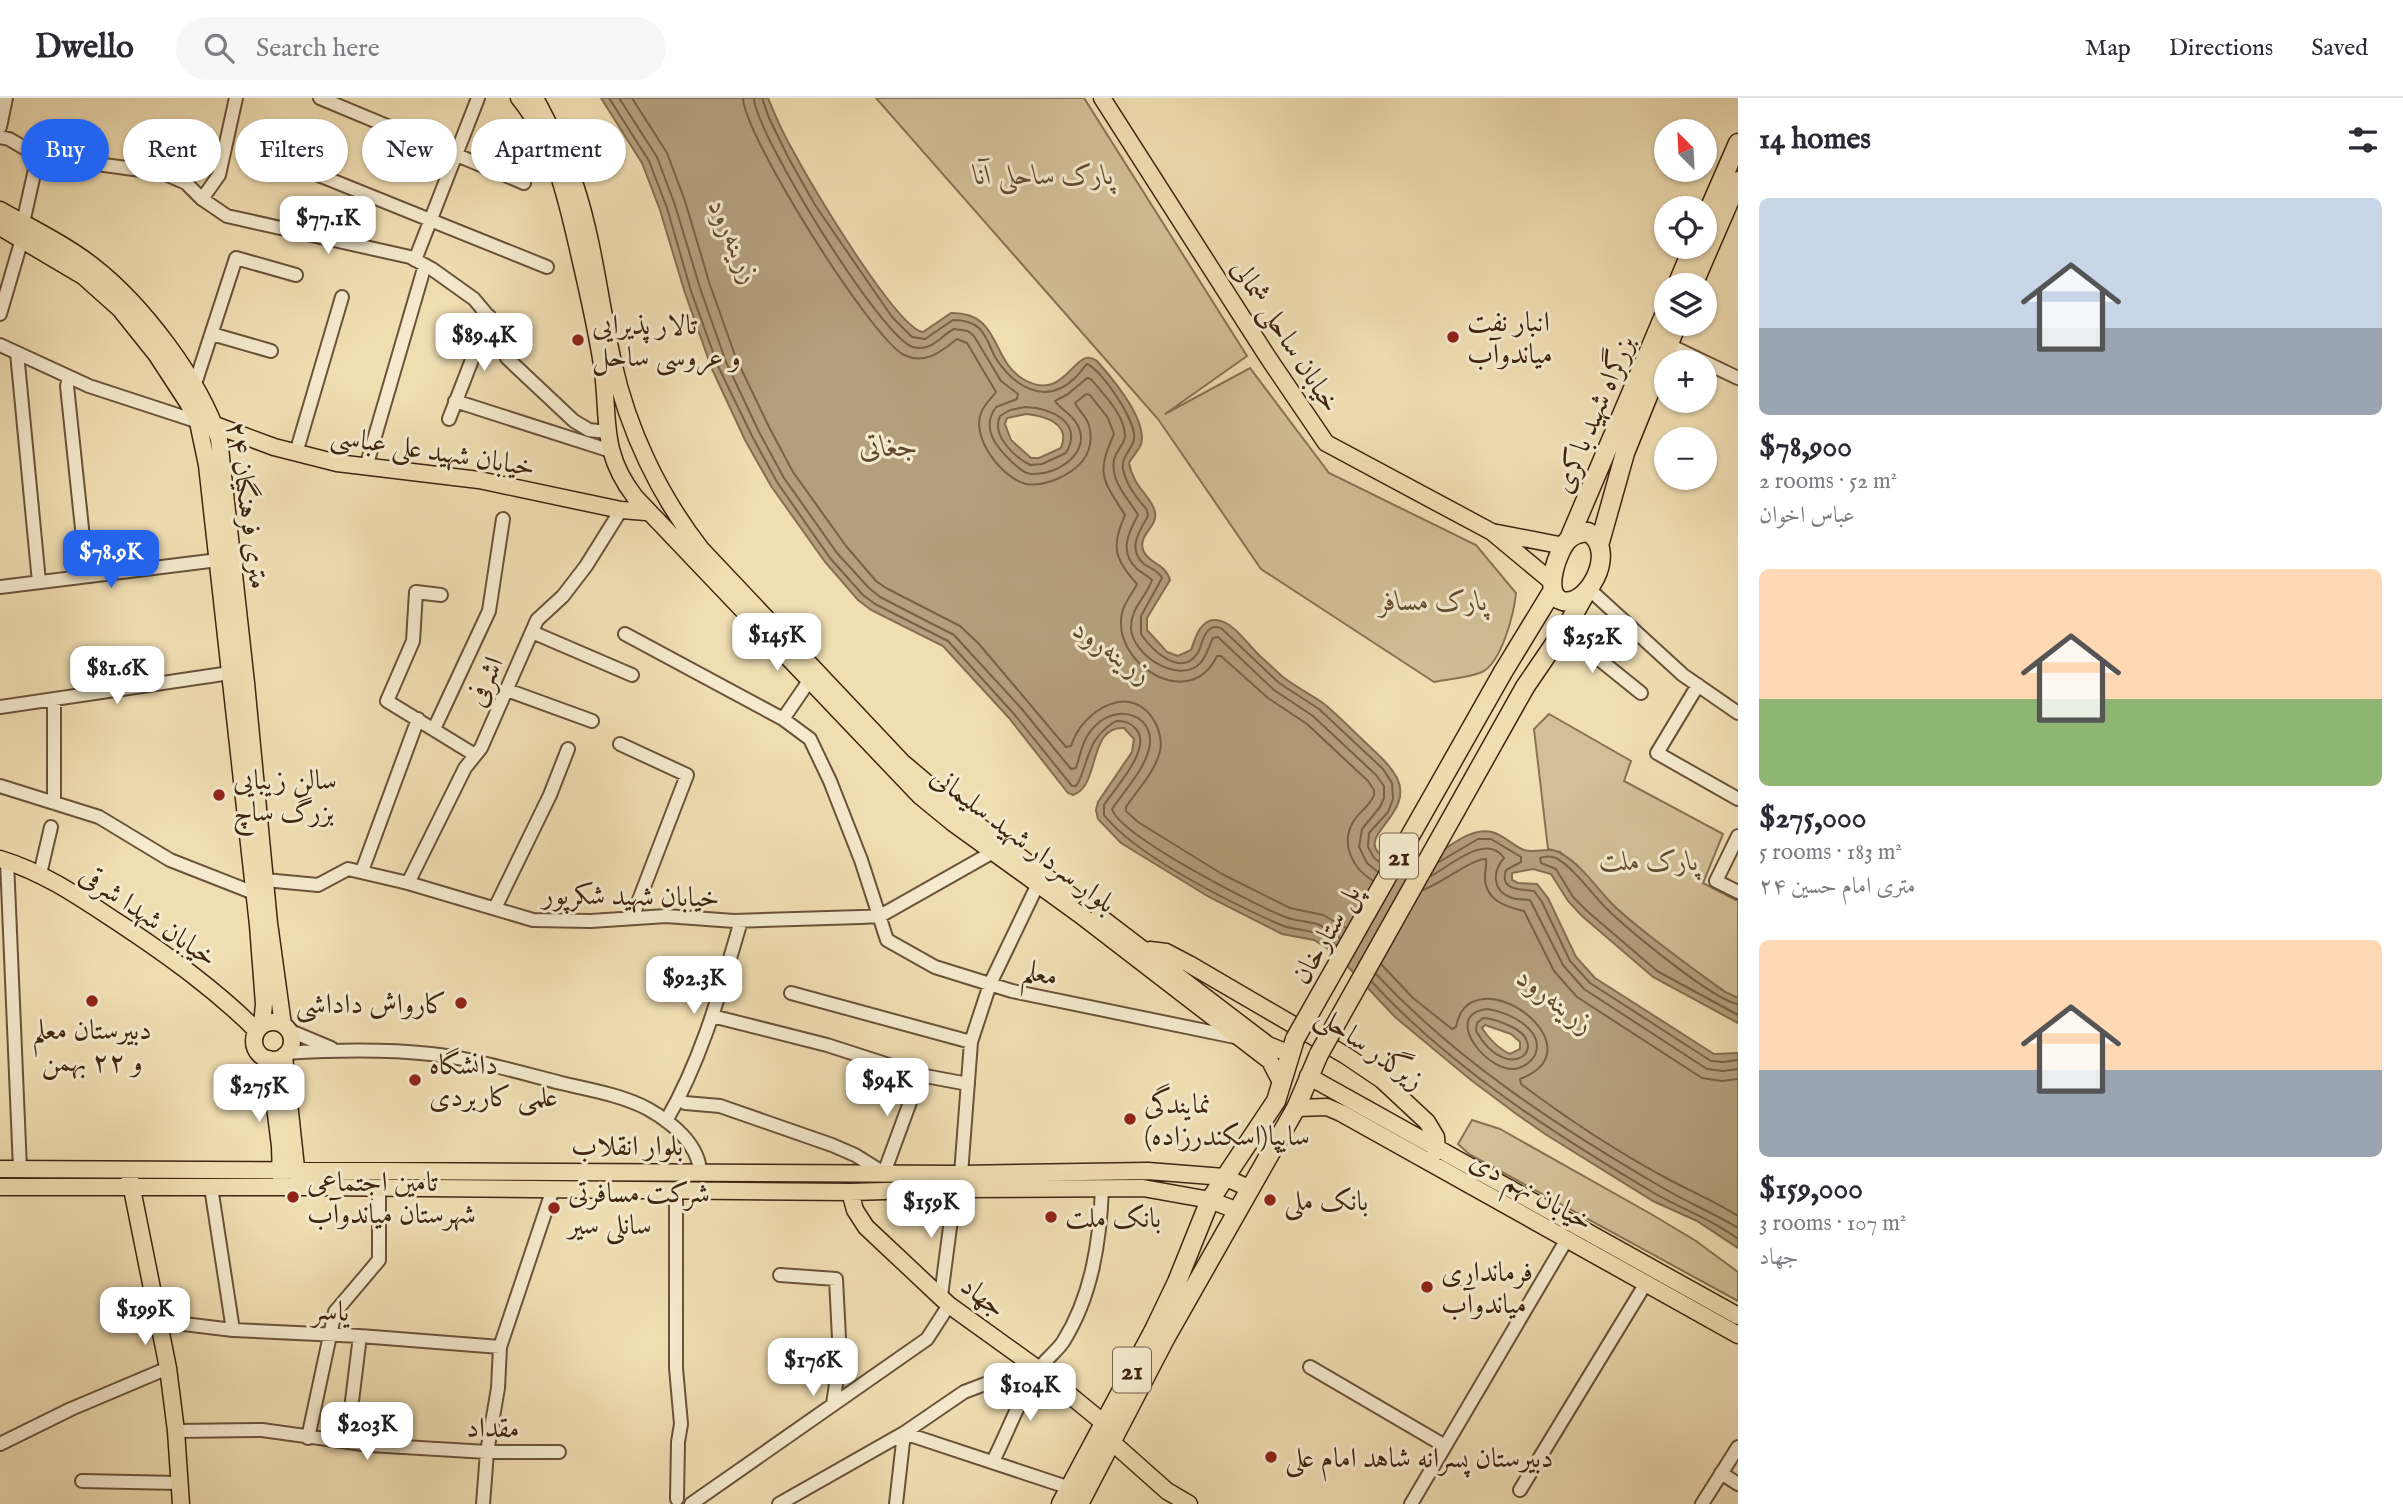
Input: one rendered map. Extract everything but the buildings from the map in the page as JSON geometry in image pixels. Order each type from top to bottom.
[{"type":"highway","points":[[1715,196],[1738,143]]},
{"type":"highway","points":[[1698,273],[1738,181]]},
{"type":"highway","name":"بزرگراه شهید باکری","points":[[1552,585],[1566,542],[1655,336]]},
{"type":"highway","name":"بزرگراه شهید باکری","points":[[1586,592],[1602,561],[1600,542],[1625,453],[1673,336]]},
{"type":"highway","points":[[1590,485],[1598,498],[1603,499],[1615,493]]},
{"type":"highway","points":[[1566,542],[1579,533],[1588,532],[1600,542]]},
{"type":"highway","points":[[1552,585],[1562,601],[1571,602],[1586,592]]},
{"type":"highway","name":"پل ستارخان","points":[[1292,1047],[1552,585]]},
{"type":"highway","name":"21","points":[[1564,631],[1586,592]]},
{"type":"highway","name":"پل ستارخان","points":[[1308,1076],[1525,687],[1564,631]]},
{"type":"highway","name":"21","points":[[1070,1499],[1110,1410],[1171,1294],[1210,1200],[1271,1109],[1282,1084],[1292,1047]]},
{"type":"highway","name":"21","points":[[1070,1499],[1113,1443],[1177,1318],[1296,1108],[1308,1076]]},
{"type":"main road","name":"بلوار سردار شهید سلیمانی","points":[[519,98],[540,130],[572,215],[603,372],[611,451],[620,477],[646,512],[920,796],[993,852],[1215,1011],[1268,1045],[1292,1047]]},
{"type":"main road","name":"بلوار سردار شهید سلیمانی","points":[[535,98],[563,154],[582,208],[614,365],[633,426],[656,478],[681,523],[701,549],[902,762],[962,813],[1144,949],[1269,1061],[1282,1084]]},
{"type":"main road","name":"خیابان ساحلی شمالی","points":[[1102,98],[1326,443],[1492,532]]},
{"type":"main road","name":"۲۴ متری فرهنگیان","points":[[0,210],[22,231],[83,276],[120,309],[156,354],[198,422],[225,559],[260,886],[264,1004],[260,1028]]},
{"type":"main road","name":"۲۴ متری فرهنگیان","points":[[0,227],[22,231],[93,265],[132,300],[168,346],[215,425],[219,439],[230,673],[260,886],[286,1027]]},
{"type":"main road","name":"خیابان شهید علی عباسی","points":[[215,425],[274,447],[337,463],[479,480],[621,510],[646,512]]},
{"type":"main road","points":[[607,432],[615,441],[625,442],[631,438],[633,426]]},
{"type":"main road","points":[[633,494],[631,484],[634,477],[643,474],[656,478]]},
{"type":"main road","points":[[1492,532],[1566,542]]},
{"type":"main road","points":[[1492,532],[1552,585]]},
{"type":"main road","name":"خیابان شهدا شرقی","points":[[4,860],[40,874],[74,894],[177,962],[260,1028]]},
{"type":"main road","name":"زیرگذر ساحلی","points":[[1144,949],[1166,952],[1189,964],[1382,1080],[1427,1122],[1436,1137],[1433,1156]]},
{"type":"main road","points":[[280,1056],[264,1057],[256,1048],[255,1037],[260,1028],[272,1022],[286,1027],[292,1041],[280,1056],[289,1187]]},
{"type":"main road","name":"خیابان نهم دی","points":[[1308,1076],[1567,1239],[1738,1335]]},
{"type":"main road","name":"خیابان نهم دی","points":[[1296,1108],[1327,1107],[1433,1156],[1738,1316]]},
{"type":"main road","name":"بلوار انقلاب","points":[[0,1169],[884,1173],[958,1181],[1143,1188],[1210,1200],[1238,1211]]},
{"type":"main road","points":[[129,1169],[130,1187],[168,1368],[181,1504]]},
{"type":"main road","points":[[1143,1188],[1147,1171]]},
{"type":"main road","name":"بلوار انقلاب","points":[[0,1187],[849,1192],[958,1181],[1147,1171],[1224,1177],[1251,1189]]},
{"type":"main road","points":[[700,1172],[701,1190]]},
{"type":"main road","name":"جهاد","points":[[849,1192],[855,1210],[866,1227],[945,1300],[1038,1369],[1105,1424]]},
{"type":"main road","points":[[1113,1443],[1182,1502]]},
{"type":"street","points":[[0,127],[6,98]]},
{"type":"street","points":[[202,199],[219,175],[236,98]]},
{"type":"street","points":[[320,98],[369,119]]},
{"type":"street","points":[[457,151],[478,98]]},
{"type":"street","points":[[0,137],[21,146]]},
{"type":"street","points":[[457,157],[524,183]]},
{"type":"street","points":[[109,166],[163,173],[186,183],[202,199],[227,216],[420,262],[474,299],[499,329],[508,358],[574,421],[589,430],[607,432]]},
{"type":"street","points":[[0,314],[32,182]]},
{"type":"street","points":[[336,182],[547,267]]},
{"type":"street","points":[[366,467],[430,220],[445,182]]},
{"type":"street","points":[[194,387],[236,258],[296,275]]},
{"type":"street","points":[[296,453],[342,297]]},
{"type":"street","points":[[449,419],[489,316]]},
{"type":"street","points":[[212,334],[271,351]]},
{"type":"street","points":[[0,345],[89,386],[198,422],[215,425]]},
{"type":"street","points":[[1669,345],[1738,378]]},
{"type":"street","points":[[17,353],[39,582]]},
{"type":"street","points":[[69,377],[67,386],[86,576]]},
{"type":"street","points":[[456,401],[611,451]]},
{"type":"street","name":"اشرفی","points":[[408,883],[464,768],[481,748],[537,620],[563,596],[586,566],[621,510]]},
{"type":"street","points":[[434,729],[489,611],[503,519]]},
{"type":"street","points":[[0,587],[225,559]]},
{"type":"street","points":[[441,596],[416,592],[414,641],[387,701],[475,755]]},
{"type":"street","points":[[1586,592],[1698,685],[1738,713]]},
{"type":"street","points":[[1564,631],[1641,693]]},
{"type":"street","points":[[532,632],[632,675]]},
{"type":"street","name":"معلم","points":[[625,634],[783,719],[810,738],[839,802],[887,940],[935,967],[1012,991],[1241,1038]]},
{"type":"street","points":[[0,707],[230,673]]},
{"type":"street","points":[[783,719],[809,681]]},
{"type":"street","points":[[1698,685],[1657,753],[1738,799]]},
{"type":"street","points":[[508,690],[592,721]]},
{"type":"street","points":[[54,699],[54,803]]},
{"type":"street","points":[[362,871],[418,719]]},
{"type":"street","points":[[620,744],[687,775],[632,918]]},
{"type":"street","points":[[495,908],[550,795],[568,749]]},
{"type":"street","name":"خیابان شهید شکرپور","points":[[0,786],[99,817],[170,860],[260,886],[318,884],[348,869],[408,883],[533,920],[591,921],[666,916],[741,921],[880,916]]},
{"type":"street","points":[[40,874],[51,827]]},
{"type":"street","points":[[1738,836],[1716,881],[1738,892]]},
{"type":"street","points":[[880,916],[993,852]]},
{"type":"street","points":[[4,860],[20,1169]]},
{"type":"street","points":[[676,1190],[676,1368],[681,1424],[672,1502],[691,1504],[927,1339],[945,1300],[971,1042],[990,984],[1038,884]]},
{"type":"street","points":[[666,1121],[679,1098],[712,1016],[741,921]]},
{"type":"street","points":[[791,993],[971,1042]]},
{"type":"street","points":[[712,1016],[827,1045],[920,1075],[968,1084]]},
{"type":"street","points":[[286,1027],[334,1050]]},
{"type":"street","points":[[280,1056],[334,1050],[430,1054],[474,1061],[621,1098],[648,1109],[666,1121],[691,1145],[700,1163],[700,1172]]},
{"type":"street","points":[[679,1098],[685,1103],[720,1106],[832,1145],[884,1173],[920,1075]]},
{"type":"street","points":[[211,1188],[233,1330]]},
{"type":"street","points":[[308,1438],[335,1312],[379,1259],[379,1188]]},
{"type":"street","points":[[993,1461],[1038,1369],[1062,1343],[1078,1312],[1094,1266],[1101,1229],[1102,1188]]},
{"type":"street","points":[[483,1504],[487,1452],[498,1388],[500,1347],[553,1189]]},
{"type":"street","points":[[1410,1504],[1567,1239]]},
{"type":"street","points":[[780,1275],[836,1279],[840,1358],[834,1404]]},
{"type":"street","points":[[1520,1490],[1646,1283]]},
{"type":"street","name":"یاسر","points":[[159,1321],[233,1330],[331,1334],[500,1347]]},
{"type":"street","points":[[352,1401],[360,1336]]},
{"type":"street","points":[[1310,1367],[1445,1446]]},
{"type":"street","points":[[0,1444],[71,1409],[168,1368]]},
{"type":"street","points":[[779,1504],[904,1433],[964,1392],[1038,1369]]},
{"type":"street","name":"مقداد","points":[[176,1431],[262,1430],[370,1446],[487,1452],[559,1452]]},
{"type":"street","points":[[904,1433],[993,1461],[1070,1499]]},
{"type":"street","points":[[896,1504],[904,1433]]},
{"type":"street","points":[[1702,1504],[1738,1447]]},
{"type":"street","points":[[1721,1473],[1738,1484]]},
{"type":"street","points":[[82,1481],[179,1483]]},
{"type":"green space","points":[[876,98],[1084,98],[1247,356],[1165,414],[1250,368],[1329,473],[1476,545],[1516,593],[1506,636],[1489,667],[1471,676],[1434,682],[1261,569],[1158,419]]},
{"type":"green space","name":"پارک ملت","points":[[1549,714],[1631,761],[1624,781],[1723,834],[1703,883],[1738,901],[1738,998],[1725,992],[1653,941],[1560,852],[1548,849],[1534,729]]},
{"type":"green space","points":[[1472,1120],[1500,1129],[1696,1241],[1738,1272],[1738,1301],[1469,1154],[1458,1144]]},
{"type":"water","name":"جغاتی","points":[[601,98],[768,98],[788,142],[836,224],[875,283],[911,325],[923,332],[951,313],[979,320],[987,328],[1012,370],[1023,379],[1038,385],[1050,385],[1060,380],[1082,360],[1089,358],[1097,361],[1127,400],[1142,434],[1139,449],[1129,463],[1134,479],[1153,507],[1155,518],[1142,546],[1147,556],[1165,570],[1170,580],[1147,618],[1147,630],[1167,652],[1178,656],[1191,650],[1202,626],[1210,621],[1222,621],[1234,629],[1283,677],[1323,703],[1340,718],[1383,759],[1397,778],[1399,801],[1376,838],[1375,845],[1378,852],[1393,863],[1407,866],[1422,863],[1477,832],[1496,833],[1524,850],[1556,851],[1576,864],[1616,908],[1670,952],[1725,992],[1738,998],[1738,1023],[1653,977],[1582,916],[1568,901],[1551,874],[1533,869],[1512,873],[1512,880],[1518,883],[1537,884],[1548,898],[1576,957],[1595,978],[1714,1054],[1738,1053],[1738,1248],[1697,1221],[1653,1201],[1515,1113],[1395,1017],[1335,953],[1314,940],[1282,934],[1209,897],[1121,843],[1098,819],[1096,810],[1098,802],[1132,752],[1134,739],[1124,728],[1112,730],[1104,736],[1088,780],[1082,789],[1073,795],[1068,793],[1009,718],[943,646],[871,610],[858,600],[825,562],[771,486],[745,440],[712,369],[642,163],[626,138],[626,119],[614,119]],"holes":[[[1026,414],[1041,417],[1060,427],[1063,440],[1061,448],[1039,458],[1031,458],[1011,440],[1005,424],[1007,418]],[[1485,1025],[1511,1034],[1520,1042],[1520,1049],[1510,1054],[1494,1043],[1482,1028]]]},
{"type":"place","name":"انبار نفت میاندوآب","points":[[1453,337]]},
{"type":"place","name":"تالار پذیرایی و عروسی ساحل","points":[[578,340]]},
{"type":"place","name":"سالن زیبایی بزرگ ساچ","points":[[219,795]]},
{"type":"place","name":"دبیرستان معلم و ۲۲ بهمن","points":[[92,1001]]},
{"type":"place","name":"کارواش داداشی","points":[[461,1003]]},
{"type":"place","name":"دانشگاه علمی کاربردی","points":[[415,1080]]},
{"type":"place","name":"نمایندگی سایپا(اسکندرزاده)","points":[[1130,1119]]},
{"type":"place","name":"تامین اجتماعی شهرستان میاندوآب","points":[[293,1197]]},
{"type":"place","name":"بانک ملی","points":[[1270,1200]]},
{"type":"place","name":"شرکت مسافرتی سانلی سیر","points":[[554,1208]]},
{"type":"place","name":"بانک ملت","points":[[1051,1217]]},
{"type":"place","name":"فرمانداری میاندوآب","points":[[1427,1287]]},
{"type":"place","name":"دبیرستان پسرانه شاهد امام علی","points":[[1271,1457]]},
{"type":"park label","name":"پارک ساحلی آنا","points":[[1044,174]]},
{"type":"park label","name":"پارک مسافر","points":[[1433,600]]},
{"type":"water label","name":"زرینه‌رود","points":[[735,241]]},
{"type":"water label","name":"زرینه‌رود","points":[[1113,651]]},
{"type":"water label","name":"زرینه‌رود","points":[[1556,1000]]}]
